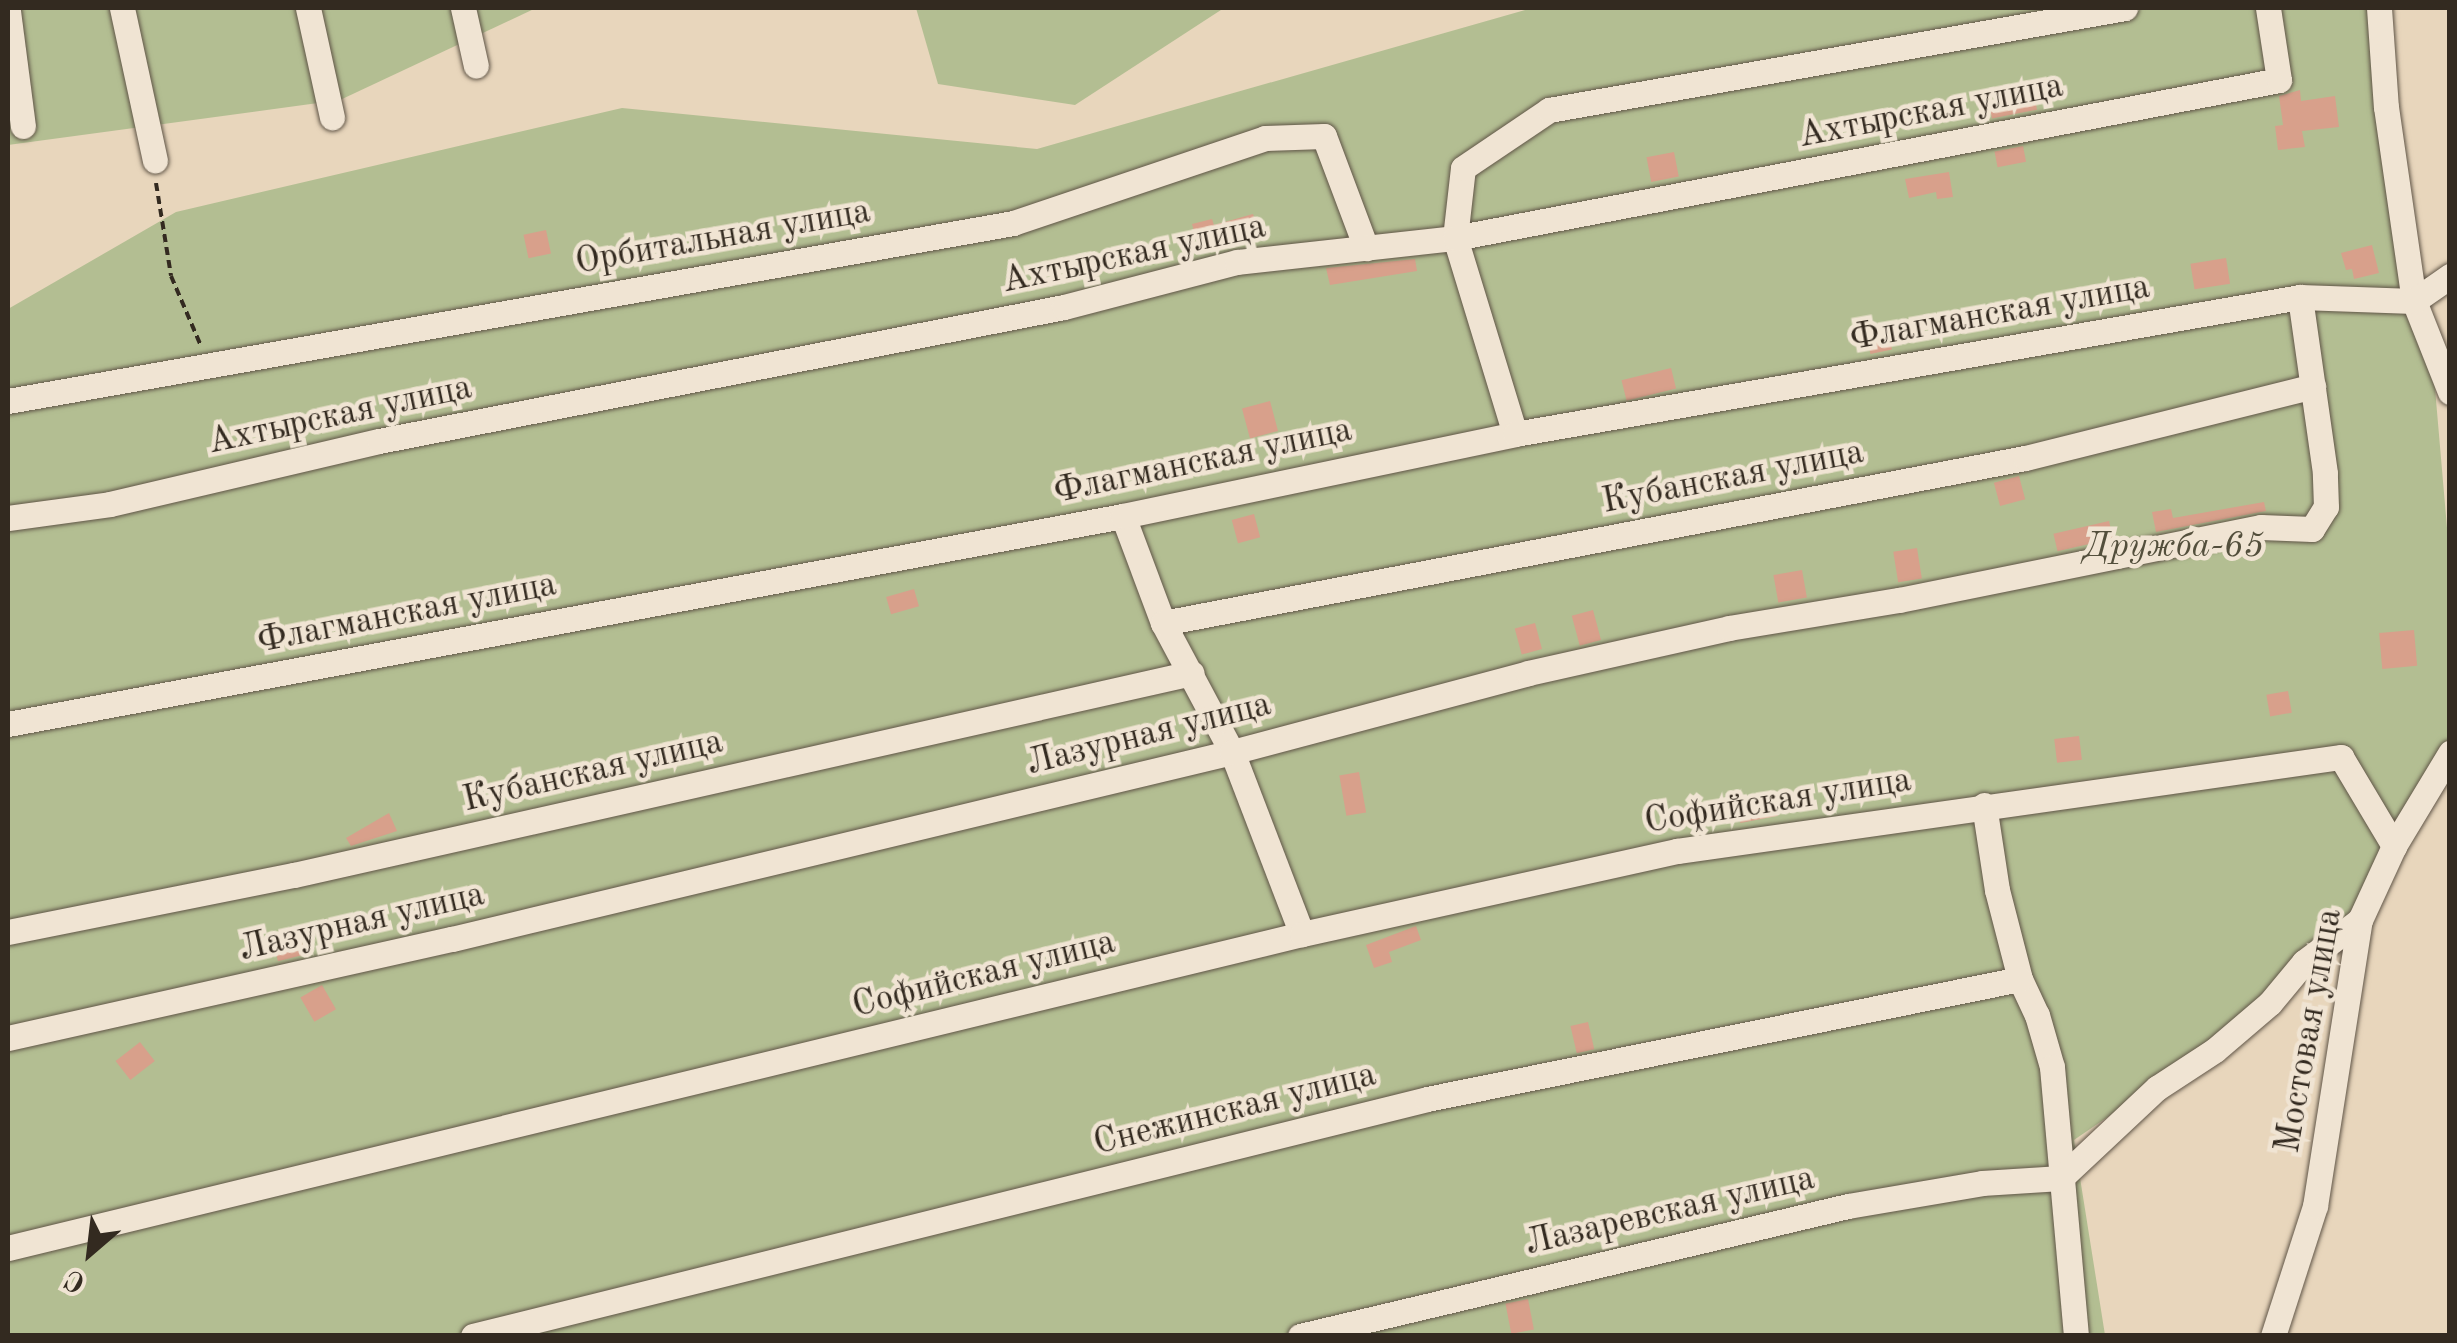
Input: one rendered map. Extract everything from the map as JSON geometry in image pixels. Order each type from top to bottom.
[{"type":"lane","points":[[122,8],[155,160]]},
{"type":"lane","points":[[308,8],[332,117]]},
{"type":"lane","points":[[463,8],[476,66]]},
{"type":"lane","points":[[1515,434],[1455,238],[1463,168],[1550,110],[2125,8]]},
{"type":"lane","name":"Ахтырская улица","points":[[8,518],[110,504],[379,440],[1064,307],[1237,262],[1455,238],[2278,80],[2268,8]]},
{"type":"lane","points":[[2378,8],[2386,107],[2414,302],[2450,392]]},
{"type":"lane","points":[[8,11],[23,126]]},
{"type":"lane","name":"Орбитальная улица","points":[[8,401],[1013,222],[1265,138],[1324,136],[1366,248]]},
{"type":"lane","points":[[2414,302],[2450,276]]},
{"type":"lane","points":[[2300,296],[2313,386]]},
{"type":"lane","name":"Флагманская улица","points":[[8,724],[1123,516],[1515,434],[2300,296],[2414,302]]},
{"type":"lane","name":"Лазурная улица","points":[[8,1038],[452,939],[1232,752],[1528,673],[1729,628],[1899,600],[2260,527],[2312,529],[2326,508],[2313,386]]},
{"type":"lane","name":"Кубанская улица","points":[[1163,623],[2026,458],[2313,386]]},
{"type":"lane","points":[[1123,516],[1163,623],[1232,752],[1302,934]]},
{"type":"lane","name":"Кубанская улица","points":[[8,932],[294,875],[1192,672]]},
{"type":"lane","name":"Мостовая улица","points":[[2272,1336],[2315,1206],[2360,920],[2394,846],[2450,754]]},
{"type":"lane","name":"Софийская улица","points":[[8,1248],[1302,934],[1677,851],[2341,757],[2394,846]]},
{"type":"lane","points":[[1984,805],[1997,890],[2020,979],[2037,1016],[2052,1066],[2076,1336]]},
{"type":"lane","points":[[2060,1178],[2158,1088],[2215,1050],[2270,1003],[2304,962],[2360,920]]},
{"type":"lane","name":"Снежинская улица","points":[[473,1336],[1427,1098],[2020,979]]},
{"type":"lane","name":"Лазаревская улица","points":[[1300,1336],[1848,1206],[1982,1183],[2060,1178]]},
{"type":"path","points":[[155,160],[156,208],[171,276],[209,364]]},
{"type":"green space","points":[[8,8],[536,8],[340,100],[8,145]]},
{"type":"green space","points":[[916,8],[1224,8],[1075,105],[938,84]]},
{"type":"green space","name":"Дружба-65","points":[[1532,8],[2369,8],[2428,307],[2449,551],[2449,753],[2308,980],[2074,1140],[2105,1335],[8,1335],[8,309],[176,212],[622,108],[1037,149]]},
{"type":"building","points":[[2300,90],[2301,101],[2335,96],[2339,127],[2302,131],[2305,147],[2278,150],[2275,126],[2283,125],[2279,96]]},
{"type":"building","points":[[2034,94],[2037,110],[1992,118],[1989,103]]},
{"type":"building","points":[[2023,146],[2026,162],[1998,167],[1995,152]]},
{"type":"building","points":[[1674,152],[1679,177],[1651,182],[1647,157]]},
{"type":"building","points":[[1949,172],[1953,197],[1937,199],[1936,192],[1909,198],[1905,179]]},
{"type":"building","points":[[1253,214],[1261,239],[1200,253],[1192,224],[1212,219],[1214,225]]},
{"type":"building","points":[[546,230],[551,253],[528,258],[524,235]]},
{"type":"building","points":[[2372,245],[2379,273],[2354,279],[2352,269],[2346,270],[2341,253]]},
{"type":"building","points":[[2226,258],[2230,284],[2195,289],[2190,264]]},
{"type":"building","points":[[1415,259],[1417,271],[1330,285],[1326,268]]},
{"type":"building","points":[[1887,326],[1892,349],[1870,354],[1865,331]]},
{"type":"building","points":[[1671,368],[1676,388],[1627,401],[1622,380]]},
{"type":"building","points":[[1270,401],[1278,431],[1250,438],[1242,409]]},
{"type":"building","points":[[2019,476],[2025,499],[2000,506],[1994,483]]},
{"type":"building","points":[[2264,502],[2266,511],[2156,532],[2152,512],[2171,509],[2173,518]]},
{"type":"building","points":[[1254,514],[1260,537],[1238,543],[1232,520]]},
{"type":"building","points":[[2109,521],[2113,539],[2058,551],[2053,534]]},
{"type":"building","points":[[1917,548],[1922,579],[1898,582],[1893,552]]},
{"type":"building","points":[[1802,570],[1807,598],[1778,603],[1773,575]]},
{"type":"building","points":[[914,589],[919,606],[891,614],[886,597]]},
{"type":"building","points":[[1593,610],[1601,640],[1580,646],[1572,616]]},
{"type":"building","points":[[1535,623],[1542,649],[1522,655],[1515,628]]},
{"type":"building","points":[[2414,630],[2417,666],[2382,669],[2379,633]]},
{"type":"building","points":[[2288,691],[2292,713],[2270,716],[2266,695]]},
{"type":"building","points":[[2079,736],[2082,760],[2057,763],[2054,739]]},
{"type":"building","points":[[1359,772],[1366,812],[1346,816],[1339,775]]},
{"type":"building","points":[[1774,796],[1778,816],[1741,823],[1737,803]]},
{"type":"building","points":[[389,813],[397,831],[351,846],[346,838]]},
{"type":"building","points":[[1416,926],[1421,940],[1389,952],[1392,962],[1374,968],[1366,945]]},
{"type":"building","points":[[300,934],[305,954],[278,961],[273,941]]},
{"type":"building","points":[[322,985],[336,1009],[314,1022],[300,997]]},
{"type":"building","points":[[1588,1022],[1594,1049],[1577,1053],[1570,1026]]},
{"type":"building","points":[[140,1042],[155,1061],[130,1080],[116,1061]]},
{"type":"building","points":[[1528,1299],[1534,1329],[1511,1334],[1505,1303]]}]
